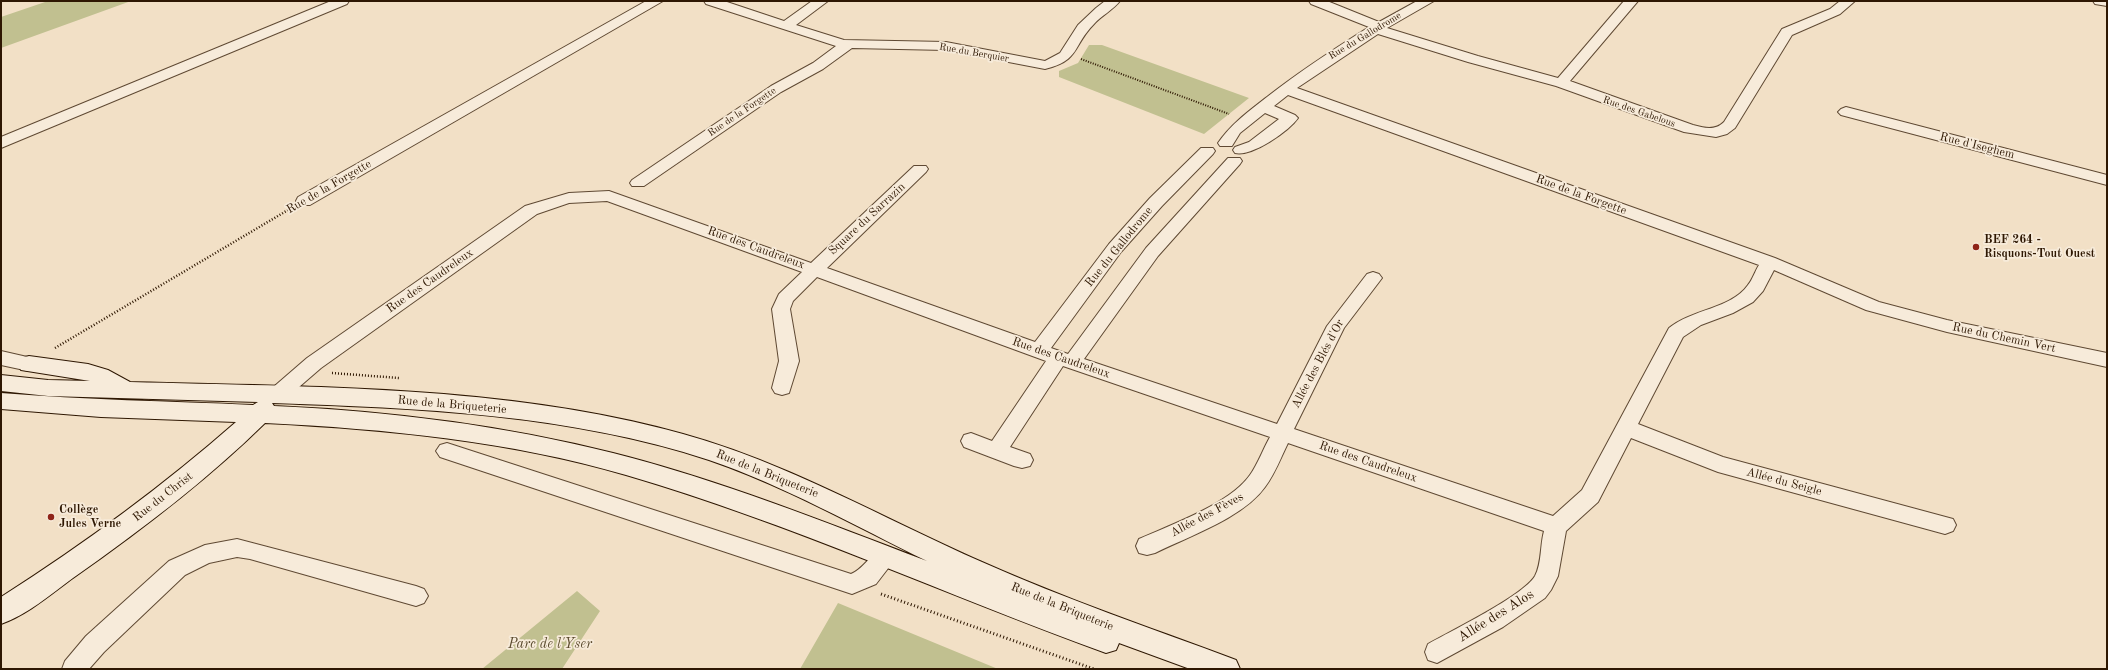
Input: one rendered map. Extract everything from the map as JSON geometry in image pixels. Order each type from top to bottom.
[{"type":"street","points":[[1,143],[342,1]]},
{"type":"street","name":"Rue de la Forgette","points":[[304,201],[656,1]]},
{"type":"street","name":"Rue du Berquier","points":[[711,1],[826,40],[849,44],[946,46],[1037,65],[1054,63],[1068,54],[1084,28],[1113,1]]},
{"type":"street","points":[[785,26],[820,1]]},
{"type":"street","name":"Rue des Gabelous","points":[[1316,1],[1378,28],[1473,59],[1561,83],[1689,129],[1711,132],[1723,131],[1730,125],[1783,36],[1798,25],[1835,11],[1848,1]]},
{"type":"street","name":"Rue du Gallodrome","points":[[1287,89],[1326,60],[1378,28],[1427,1]]},
{"type":"street","points":[[1561,83],[1631,1]]},
{"type":"street","points":[[2100,1],[2107,2]]},
{"type":"street","name":"Rue de la Forgette","points":[[638,183],[776,89],[818,66],[849,44]]},
{"type":"street","points":[[1226,143],[1232,133],[1287,89]]},
{"type":"street","name":"Rue de la Forgette","points":[[1287,89],[1769,262],[1801,274],[1857,300],[1900,314]]},
{"type":"street","points":[[1226,143],[1215,144],[1207,151],[1209,156],[1216,160],[1237,155],[1255,145],[1290,118],[1263,107]]},
{"type":"street","name":"Rue d'Iseghem","points":[[1846,112],[2107,180]]},
{"type":"street","points":[[1226,143],[1237,155]]},
{"type":"street","name":"Rue du Gallodrome","points":[[1039,351],[1115,248],[1156,202],[1207,151]]},
{"type":"street","points":[[997,450],[1152,252],[1237,155]]},
{"type":"street","name":"Square du Sarrazin","points":[[782,388],[789,361],[781,309],[785,298],[920,169]]},
{"type":"street","name":"Rue des Caudreleux","points":[[277,395],[314,363],[522,216],[540,206],[563,199],[588,196],[616,198],[1039,351],[1556,526]]},
{"type":"street","points":[[1556,526],[1583,504],[1590,496],[1676,333],[1688,323],[1733,306],[1749,295],[1769,262]]},
{"type":"street","name":"Allée des Blés d'Or","points":[[1282,433],[1336,326],[1373,278]]},
{"type":"street","name":"Rue du Chemin Vert","points":[[1900,314],[2107,360]]},
{"type":"street","points":[[1,358],[29,364],[88,372],[100,376],[127,391]]},
{"type":"street","name":"Rue de la Briqueterie","points":[[1,383],[48,388],[386,399],[489,407],[556,415],[606,424],[687,444],[723,455],[794,484],[974,570],[1112,628],[1226,669]]},
{"type":"street","name":"Rue du Christ","points":[[1,612],[85,556],[166,495],[258,414],[277,395]]},
{"type":"street","name":"Rue de la Briqueterie","points":[[1,401],[86,408],[258,414],[406,425],[507,440],[572,453],[626,466],[731,500],[1056,623],[1184,669]]},
{"type":"street","name":"Allée du Seigle","points":[[1626,427],[1687,453],[1718,464],[1945,525]]},
{"type":"street","name":"Allée des Fèves","points":[[1147,546],[1243,498],[1258,481],[1282,433]]},
{"type":"street","points":[[971,441],[1022,460]]},
{"type":"street","points":[[447,450],[852,584],[868,577],[876,571],[885,558],[907,554],[947,567],[974,570]]},
{"type":"street","points":[[866,519],[885,558]]},
{"type":"street","name":"Allée des Alos","points":[[1437,652],[1537,591],[1550,563],[1553,536],[1556,526]]},
{"type":"street","points":[[74,669],[95,644],[177,568],[205,554],[223,550],[250,550],[416,596]]},
{"type":"path","points":[[1068,54],[1246,121]]},
{"type":"path","name":"Rue de la Forgette","points":[[29,364],[172,276],[304,201]]},
{"type":"path","points":[[852,584],[1094,669]]},
{"type":"green space","points":[[48,1],[131,1],[1,48],[1,17]]},
{"type":"green space","points":[[1089,45],[1102,45],[1249,98],[1204,134],[1059,77],[1059,71],[1078,63]]},
{"type":"green space","name":"Parc de l'Yser","points":[[577,591],[600,611],[562,669],[482,669]]},
{"type":"green space","points":[[838,603],[998,669],[800,669]]},
{"type":"place","name":"BEF 264 - Risquons-Tout Ouest","points":[[1976,247]]},
{"type":"place","name":"Collège Jules Verne","points":[[51,517]]}]
